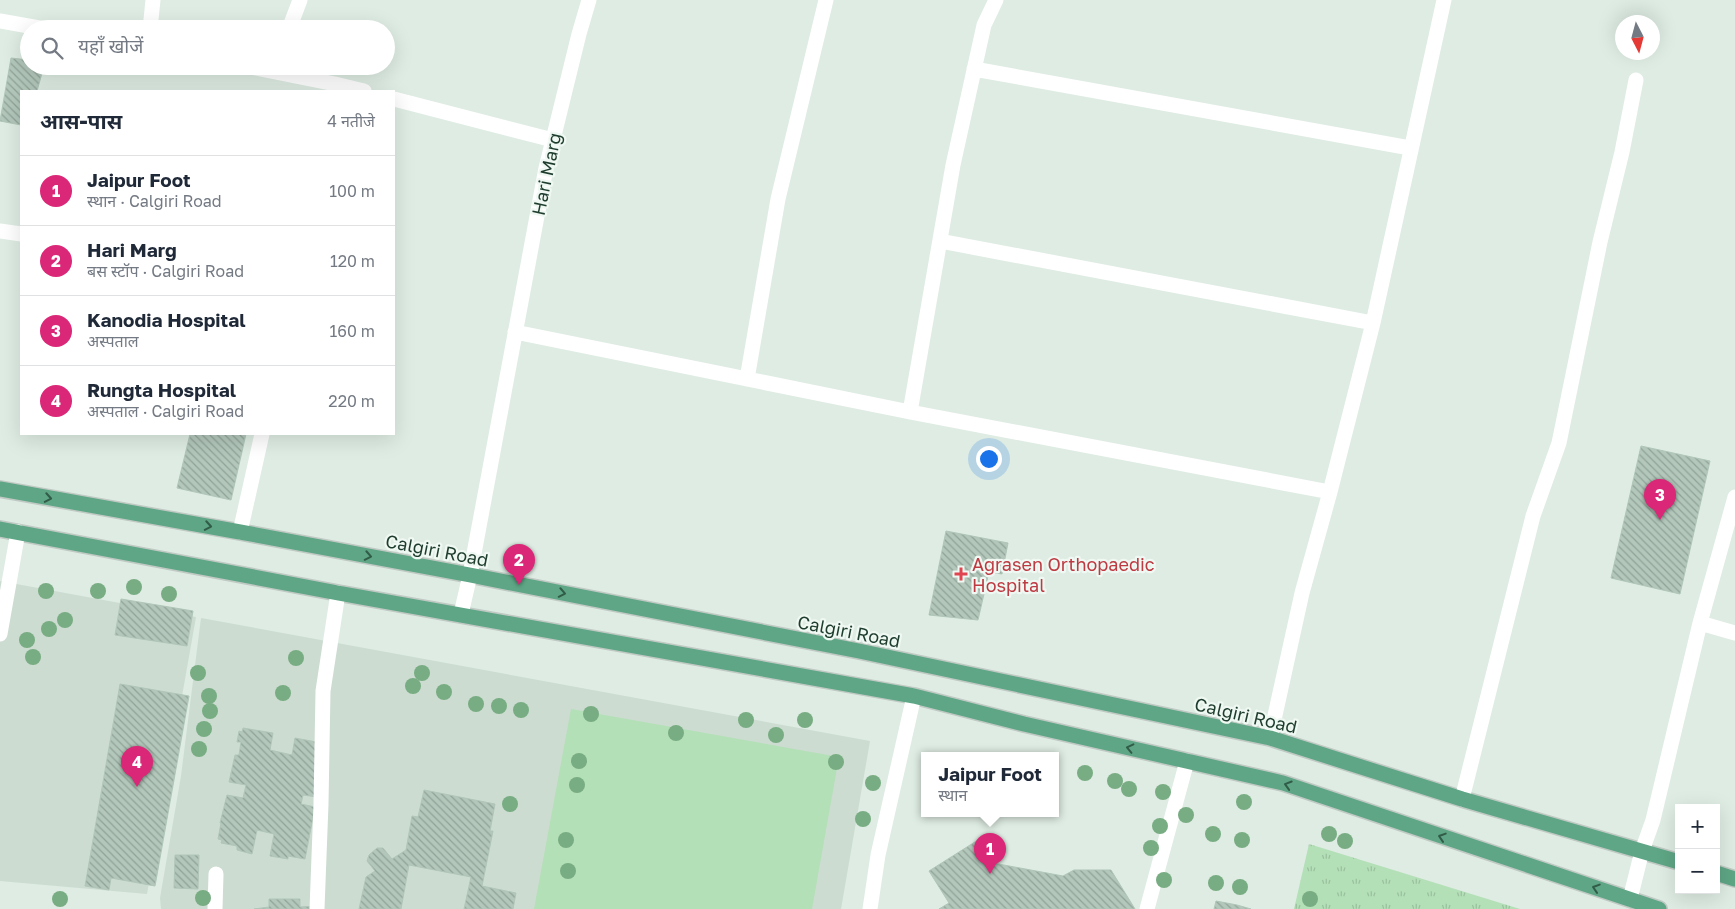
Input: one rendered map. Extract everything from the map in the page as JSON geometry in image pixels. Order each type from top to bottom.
[{"type":"main road","name":"Calgiri Road","points":[[0,489],[470,575],[859,652],[1270,738],[1462,799],[1675,861]]},
{"type":"main road","points":[[0,529],[338,593],[914,696],[1024,724],[1283,784],[1659,909]]},
{"type":"main road","points":[[1720,875],[1735,879]]},
{"type":"street","points":[[151,20],[153,0]]},
{"type":"street","points":[[292,20],[300,0]]},
{"type":"street","name":"Hari Marg","points":[[460,614],[470,575],[546,168],[589,0]]},
{"type":"street","points":[[747,379],[778,199],[826,0]]},
{"type":"street","points":[[910,412],[953,165],[984,25],[996,0]]},
{"type":"street","points":[[1270,738],[1302,593],[1373,323],[1442,0]]},
{"type":"street","points":[[0,21],[20,24]]},
{"type":"street","points":[[974,69],[1410,148]]},
{"type":"street","points":[[294,75],[334,87],[356,90]]},
{"type":"street","points":[[1462,799],[1532,516],[1559,443],[1600,242],[1622,152],[1636,80]]},
{"type":"street","points":[[395,99],[553,140]]},
{"type":"street","points":[[0,231],[20,234]]},
{"type":"street","points":[[940,241],[1373,323]]},
{"type":"street","points":[[515,332],[910,412],[1330,492]]},
{"type":"street","points":[[240,532],[262,435]]},
{"type":"street","points":[[1630,899],[1642,851],[1653,820],[1700,623],[1735,497]]},
{"type":"street","points":[[0,634],[18,532]]},
{"type":"street","points":[[317,909],[323,691],[338,593]]},
{"type":"street","points":[[1700,623],[1735,633]]},
{"type":"street","points":[[870,909],[878,855],[914,696]]},
{"type":"street","points":[[1147,909],[1186,761]]},
{"type":"street","points":[[215,909],[216,874]]},
{"type":"shaded area","points":[[0,581],[196,617],[147,894],[0,881]]},
{"type":"shaded area","points":[[201,618],[870,741],[841,909],[161,909],[160,898],[181,776]]},
{"type":"green space","points":[[571,709],[839,757],[812,909],[534,909]]},
{"type":"green space","points":[[1309,844],[1520,909],[1294,909]]},
{"type":"building","points":[[11,58],[20,59],[20,75],[41,75],[37,90],[20,90],[20,125],[0,121]]},
{"type":"building","points":[[190,435],[246,435],[231,500],[177,488]]},
{"type":"building","points":[[1641,446],[1710,461],[1680,594],[1611,578]]},
{"type":"building","points":[[946,531],[1008,543],[1002,574],[989,572],[978,620],[929,615]]},
{"type":"building","points":[[121,599],[193,611],[187,646],[115,635]]},
{"type":"building","points":[[120,684],[189,696],[155,886],[111,878],[109,890],[85,886]]},
{"type":"building","points":[[243,728],[273,733],[270,750],[292,755],[295,738],[327,744],[317,797],[303,795],[301,804],[315,807],[305,859],[288,856],[288,859],[270,856],[274,834],[257,830],[252,854],[237,850],[237,846],[221,843],[222,840],[218,839],[227,795],[243,798],[246,785],[229,782],[235,755],[239,755],[241,742],[237,742],[239,731],[242,732]]},
{"type":"building","points":[[424,790],[495,804],[490,831],[493,831],[482,886],[516,893],[513,909],[464,909],[471,877],[409,865],[401,909],[359,909],[366,877],[375,871],[367,861],[369,855],[377,848],[383,848],[392,859],[406,850],[412,816],[418,817]]},
{"type":"building","points":[[978,840],[993,863],[1063,876],[1074,870],[1111,870],[1135,909],[939,909],[949,903],[929,871]]},
{"type":"building","points":[[175,855],[199,855],[198,889],[174,888]]},
{"type":"building","points":[[269,899],[300,899],[300,907],[316,906],[316,909],[254,909],[269,907]]},
{"type":"building","points":[[1216,901],[1237,905],[1251,909],[1214,909]]},
{"type":"place","name":"Kanodia Hospital","points":[[1660,520]]},
{"type":"place","name":"Agrasen Orthopaedic Hospital","points":[[961,574]]},
{"type":"place","name":"Hari Marg","points":[[519,585]]},
{"type":"place","name":"Rungta Hospital","points":[[137,787]]},
{"type":"place","name":"Jaipur Foot","points":[[990,874]]}]
